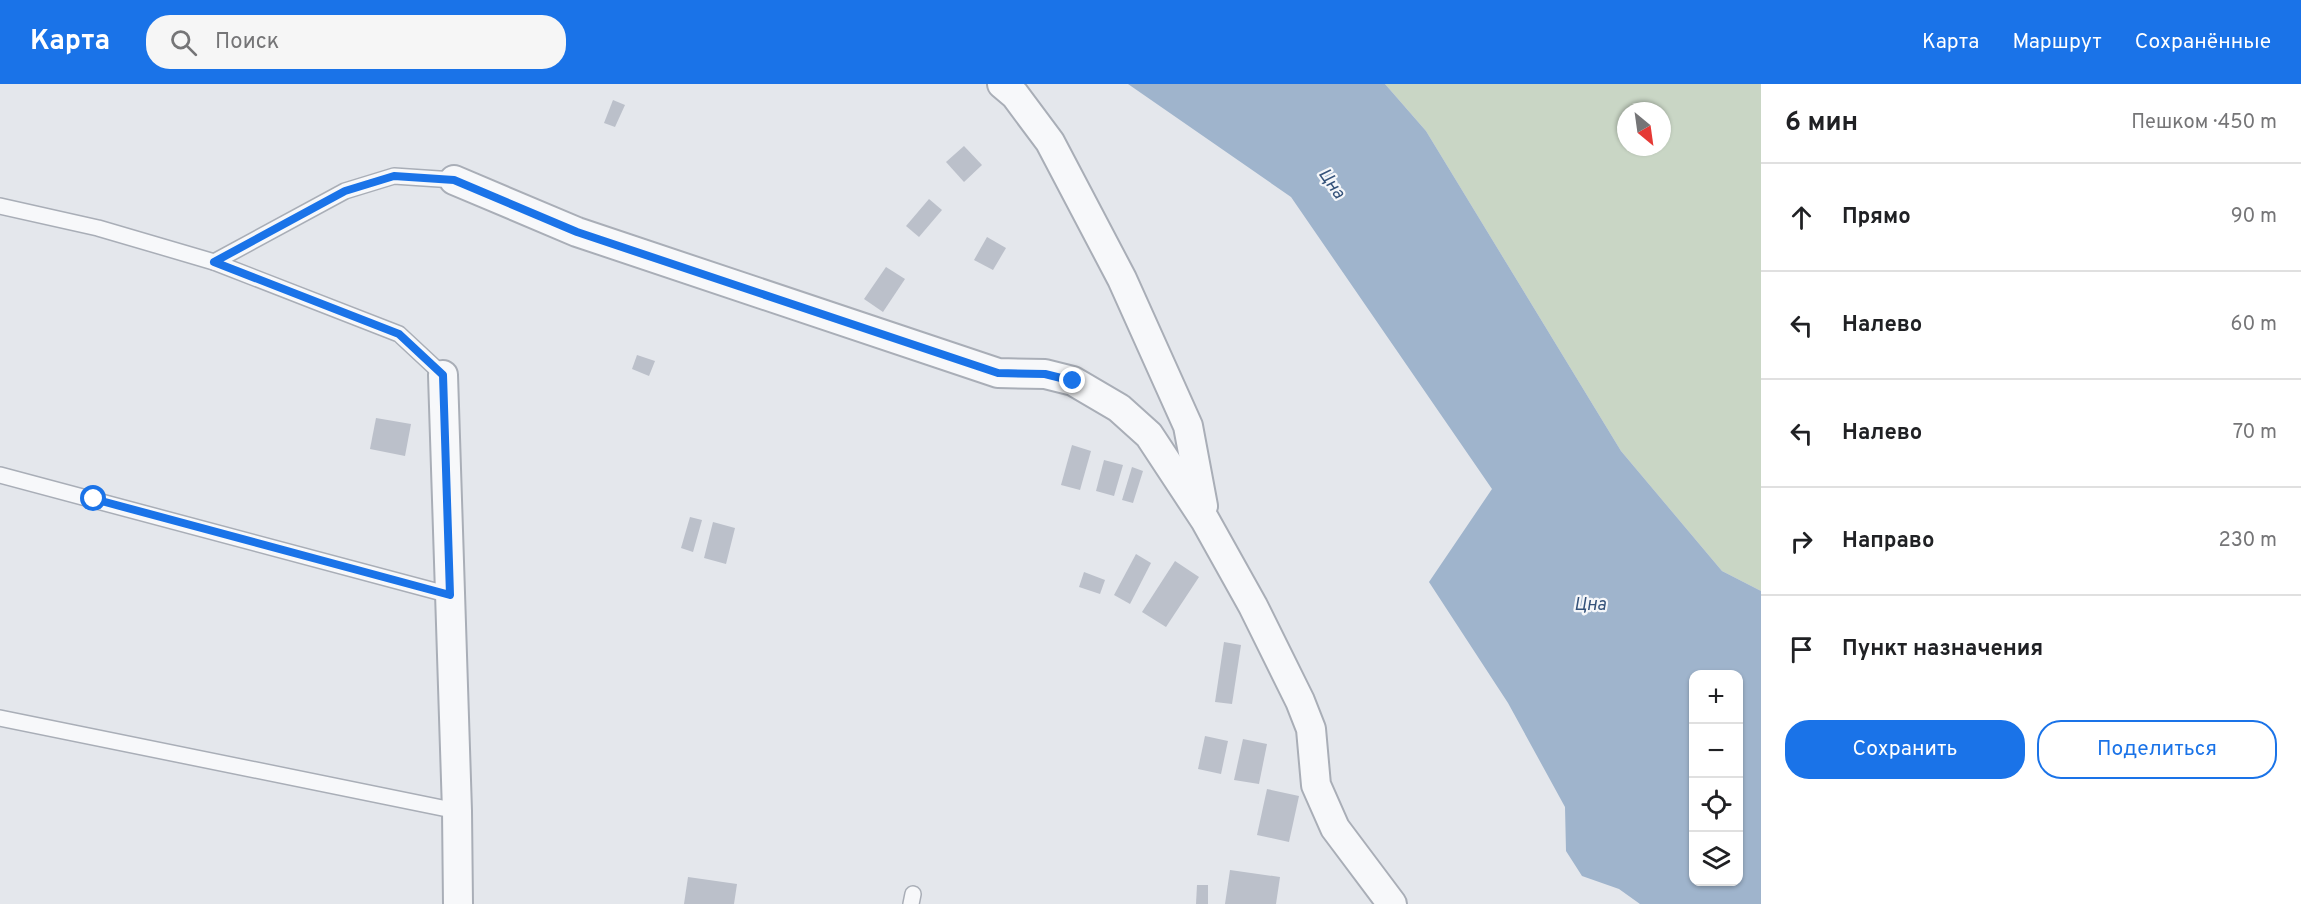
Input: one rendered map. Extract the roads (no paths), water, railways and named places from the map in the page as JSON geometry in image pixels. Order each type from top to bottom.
[{"type":"street","points":[[1002,84],[1015,95],[1050,142],[1122,279],[1188,426],[1206,520]]},
{"type":"street","points":[[454,180],[577,232],[998,373],[1045,374],[1073,381],[1119,408],[1149,435],[1206,520],[1253,606],[1300,700],[1311,729],[1316,785],[1335,828],[1392,904]]},
{"type":"street","points":[[443,375],[458,811],[458,904]]},
{"type":"lane","points":[[214,262],[345,191],[394,176],[454,180]]},
{"type":"lane","points":[[0,206],[98,228],[214,262],[399,334],[443,375]]},
{"type":"lane","points":[[0,475],[450,595]]},
{"type":"lane","points":[[0,718],[458,811]]},
{"type":"water","name":"Цна","points":[[1128,84],[1385,84],[1426,131],[1621,451],[1722,571],[1761,591],[1761,904],[1640,904],[1619,889],[1582,876],[1566,851],[1565,807],[1508,703],[1429,582],[1492,489],[1291,197]]}]
